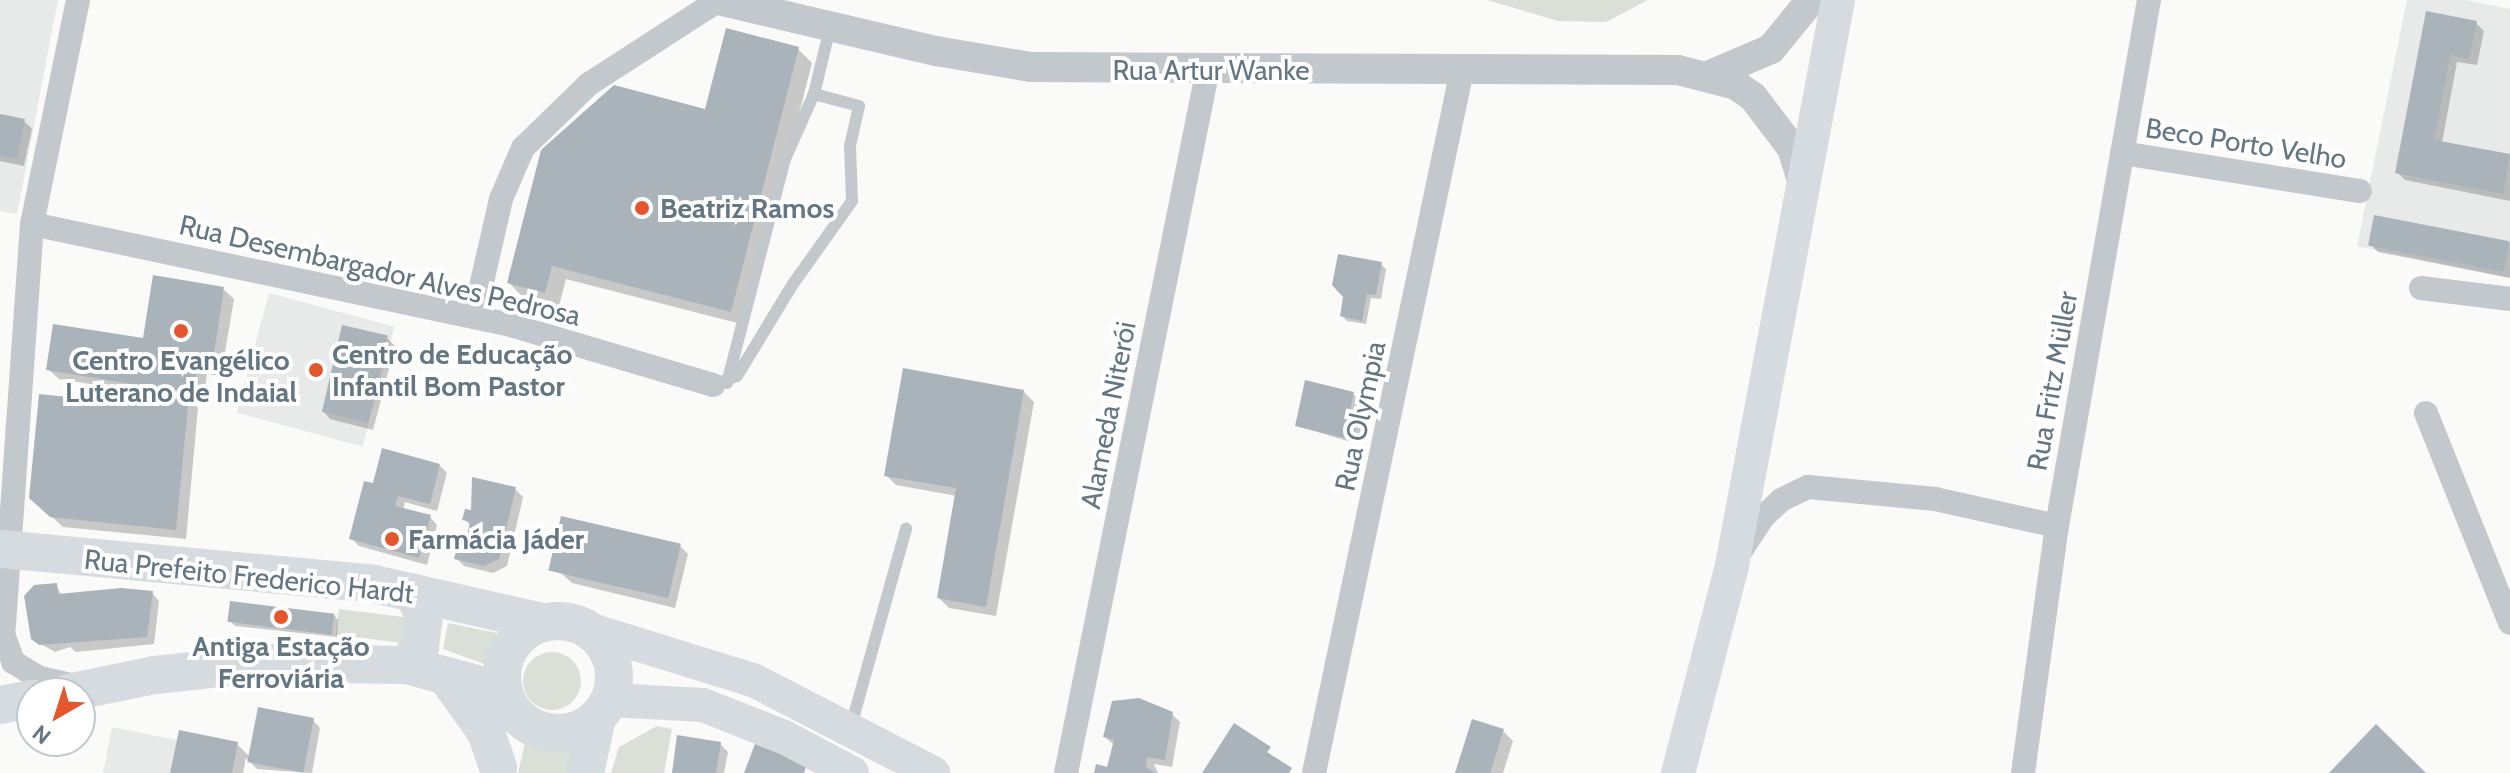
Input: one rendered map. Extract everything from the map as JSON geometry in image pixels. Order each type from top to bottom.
[{"type":"main road","points":[[1676,773],[1732,565],[1838,0]]},
{"type":"main road","name":"Rua Prefeito Frederico Hardt","points":[[2,550],[413,592],[543,622]]},
{"type":"main road","points":[[406,665],[420,647],[424,616],[413,592]]},
{"type":"main road","points":[[497,770],[507,699],[505,656],[520,635],[543,622],[566,620],[704,662],[851,726],[933,773]]},
{"type":"main road","points":[[585,773],[604,709],[613,660],[588,629]]},
{"type":"main road","points":[[96,687],[155,675],[268,663],[406,665],[507,699],[528,725],[551,733],[576,731],[604,709],[703,705],[842,770],[851,726]]},
{"type":"main road","points":[[446,676],[486,732],[497,770]]},
{"type":"street","points":[[38,677],[13,662],[3,634],[2,550],[32,224],[78,0]]},
{"type":"street","points":[[474,317],[501,199],[523,148],[589,84],[719,0]]},
{"type":"street","name":"Rua Artur Wanke","points":[[719,0],[830,28],[1031,67],[1462,70],[1596,67],[1710,75],[1736,85],[1776,121],[1792,148],[1804,190]]},
{"type":"street","name":"Rua Artur Wanke","points":[[1710,75],[1771,49],[1811,0]]},
{"type":"street","name":"Rua Fritz Müller","points":[[2023,773],[2057,526],[2149,0]]},
{"type":"street","name":"Alameda Niterói","points":[[1066,773],[1208,69]]},
{"type":"street","name":"Rua Olympia","points":[[1314,773],[1462,70]]},
{"type":"street","name":"Beco Porto Velho","points":[[2122,153],[2360,191]]},
{"type":"street","name":"Rua Desembargador Alves Pedrosa","points":[[32,224],[474,317],[720,384]]},
{"type":"street","points":[[2421,288],[2510,299]]},
{"type":"street","points":[[2426,413],[2510,623]]},
{"type":"street","points":[[1732,565],[1763,517],[1781,500],[1808,487],[1935,499],[2057,526]]},
{"type":"lane","points":[[720,384],[785,159],[814,94],[830,28]]},
{"type":"lane","points":[[720,384],[737,376],[793,284],[852,201],[850,146],[859,106],[814,94]]},
{"type":"lane","points":[[851,726],[906,529]]},
{"type":"shaded area","points":[[0,0],[58,0],[17,214],[0,211]]},
{"type":"shaded area","points":[[1487,0],[1648,0],[1606,22],[1558,21]]},
{"type":"shaded area","points":[[2407,0],[2465,0],[2510,9],[2510,278],[2357,246]]},
{"type":"shaded area","name":"Centro de Educação Infantil Bom Pastor","points":[[269,293],[395,327],[362,446],[237,413]]},
{"type":"shaded area","points":[[339,609],[415,618],[412,644],[336,635]]},
{"type":"shaded area","points":[[448,623],[497,633],[487,665],[443,649]]},
{"type":"shaded area","points":[[552,652],[573,660],[581,681],[573,702],[552,710],[531,702],[523,681],[531,660]]},
{"type":"shaded area","points":[[657,726],[672,729],[664,773],[611,773],[619,747]]},
{"type":"shaded area","points":[[112,727],[177,740],[170,773],[103,773]]},
{"type":"shaded area","points":[[527,734],[564,743],[576,740],[569,773],[518,773]]},
{"type":"building","points":[[2426,11],[2477,21],[2469,59],[2450,55],[2434,140],[2510,154],[2503,194],[2395,173]]},
{"type":"building","name":"Beatriz Ramos","points":[[726,28],[799,47],[731,312],[552,266],[545,293],[507,283],[541,150],[614,85],[705,109]]},
{"type":"building","points":[[0,114],[25,119],[17,159],[0,156]]},
{"type":"building","points":[[2374,215],[2509,241],[2504,272],[2368,245]]},
{"type":"building","points":[[1338,254],[1382,262],[1376,295],[1367,294],[1362,321],[1340,316],[1343,297],[1332,285]]},
{"type":"building","name":"Centro Evangélico Luterano de Indaial","points":[[153,275],[224,287],[212,367],[198,365],[193,394],[46,370],[53,324],[143,338]]},
{"type":"building","points":[[342,325],[388,336],[368,422],[322,412]]},
{"type":"building","points":[[903,368],[1024,390],[986,607],[937,598],[956,488],[884,476]]},
{"type":"building","points":[[1305,380],[1354,392],[1350,411],[1359,414],[1353,440],[1295,426]]},
{"type":"building","points":[[107,388],[189,396],[176,530],[50,517],[29,498],[39,394],[106,401]]},
{"type":"building","points":[[382,448],[440,464],[430,504],[398,496],[395,506],[431,515],[419,558],[349,539],[364,481],[373,483]]},
{"type":"building","points":[[472,477],[516,487],[499,559],[484,566],[454,559],[460,535],[467,536],[470,522],[462,520],[465,509],[471,510]]},
{"type":"building","points":[[561,516],[681,544],[668,598],[548,571]]},
{"type":"building","points":[[57,583],[58,594],[121,588],[153,591],[147,637],[39,645],[31,639],[24,596],[34,585]]},
{"type":"building","name":"Antiga Estação Ferroviária","points":[[230,601],[334,614],[332,635],[227,622]]},
{"type":"building","points":[[1139,698],[1173,712],[1165,760],[1147,757],[1146,767],[1155,773],[1094,773],[1096,764],[1107,767],[1114,740],[1103,737],[1112,701]]},
{"type":"building","points":[[258,707],[314,718],[303,773],[247,762]]},
{"type":"building","points":[[1472,719],[1504,729],[1490,773],[1455,773]]},
{"type":"building","points":[[1234,723],[1271,747],[1267,752],[1292,768],[1289,773],[1202,773]]},
{"type":"building","points":[[2376,724],[2426,773],[2329,773]]},
{"type":"building","points":[[179,730],[238,742],[232,773],[170,773]]},
{"type":"building","points":[[677,735],[721,742],[716,773],[672,773]]},
{"type":"building","points":[[755,744],[807,764],[804,773],[744,773]]},
{"type":"place","name":"Beatriz Ramos","points":[[642,208]]},
{"type":"place","name":"Centro Evangélico Luterano de Indaial","points":[[181,331]]},
{"type":"place","name":"Centro de Educação Infantil Bom Pastor","points":[[316,370]]},
{"type":"place","name":"Farmácia Jáder","points":[[392,539]]},
{"type":"place","name":"Antiga Estação Ferroviária","points":[[281,617]]}]
